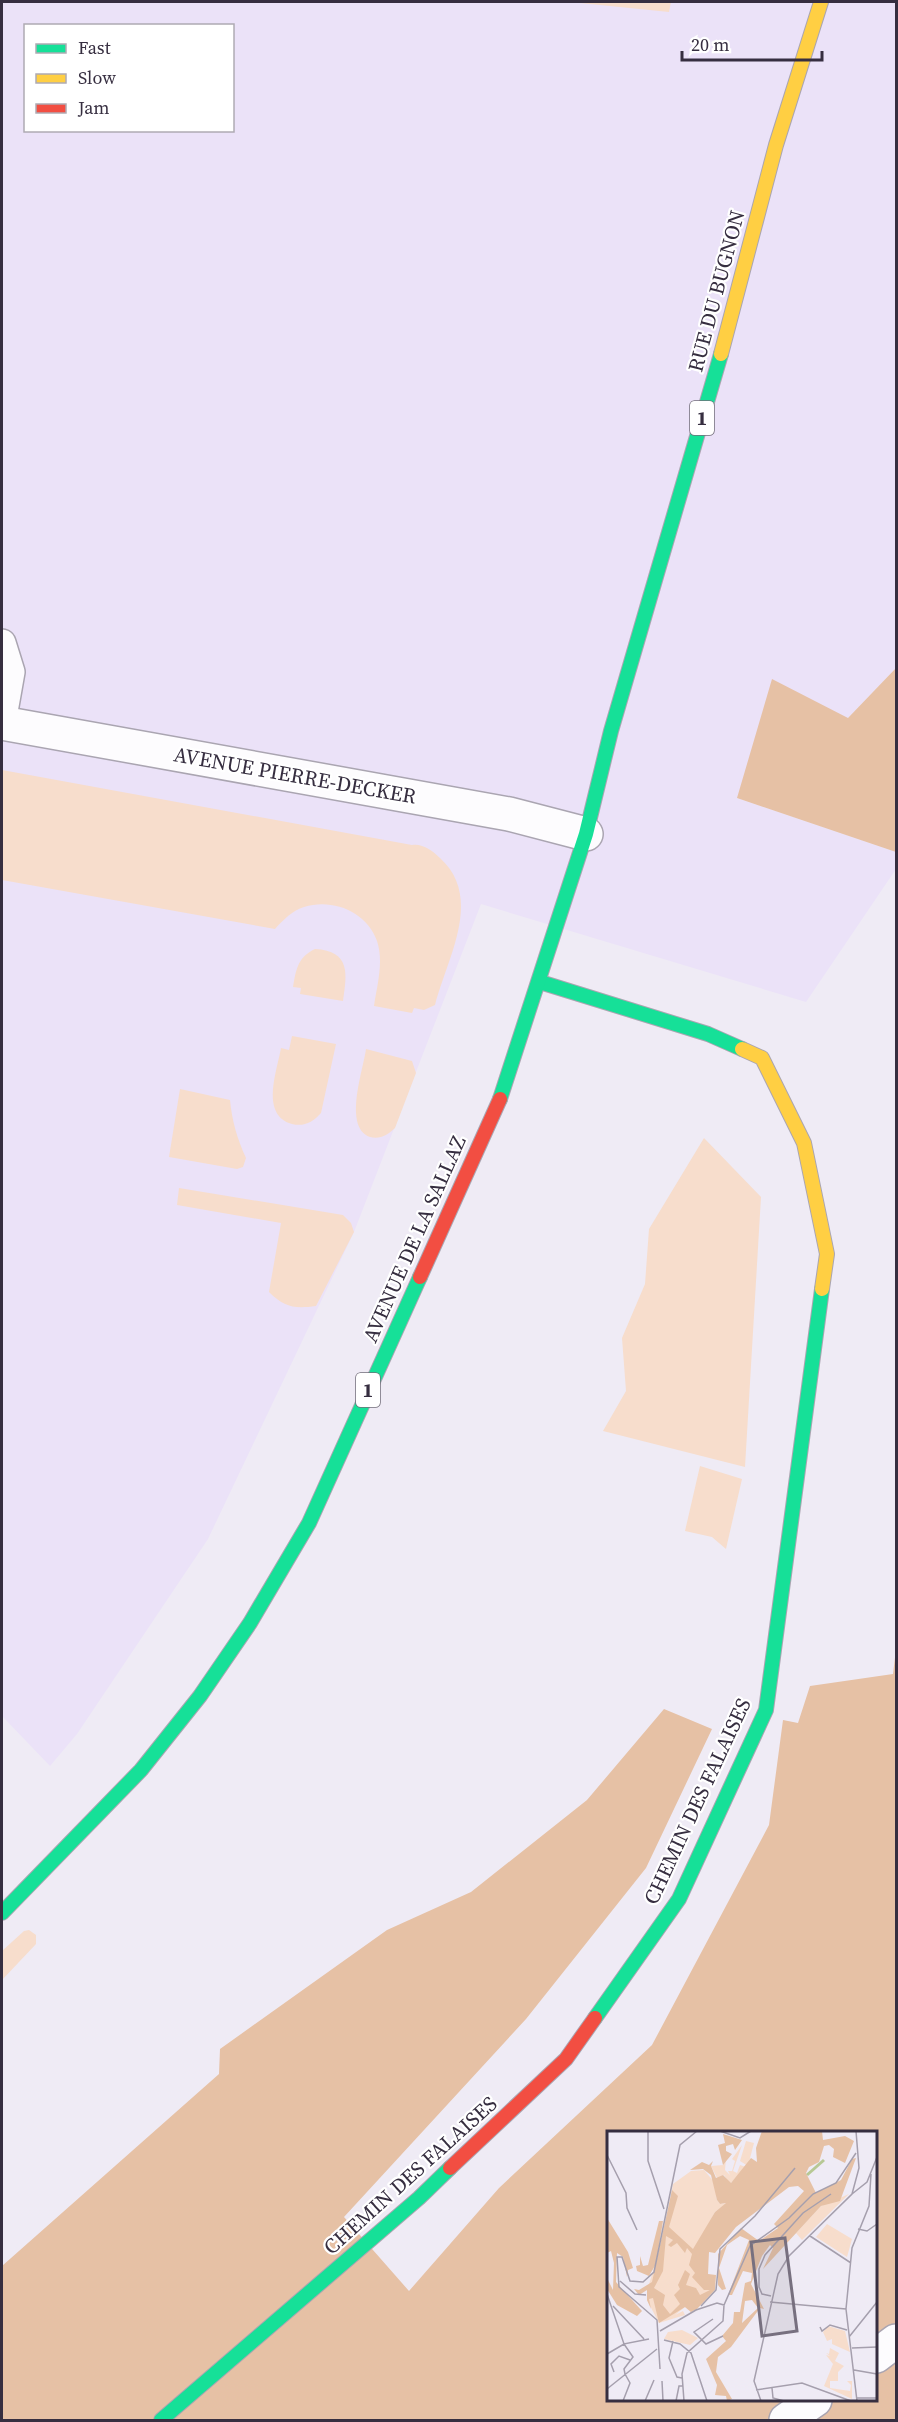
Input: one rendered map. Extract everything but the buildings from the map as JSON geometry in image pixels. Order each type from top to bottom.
[{"type":"main road","name":"RUE DU BUGNON","points":[[586,834],[611,731],[735,306],[776,146],[821,2]]},
{"type":"main road","name":"AVENUE DE LA SALLAZ","points":[[2,1913],[141,1770],[201,1696],[250,1623],[309,1522],[500,1098],[540,982],[586,834]]},
{"type":"main road","name":"CHEMIN DES FALAISES","points":[[161,2421],[419,2198],[566,2059],[679,1899],[766,1710],[827,1254],[804,1143],[762,1058],[708,1034],[540,982]]},
{"type":"street","name":"AVENUE PIERRE-DECKER","points":[[2,723],[509,814],[586,834]]},
{"type":"street","points":[[877,2355],[897,2341]]},
{"type":"street","points":[[786,2421],[814,2401]]},
{"type":"lane","points":[[2,643],[11,672],[2,723]]},
{"type":"shaded area","points":[[2,2],[896,2],[896,668],[848,718],[737,798],[896,852],[896,869],[806,1002],[481,904],[354,1232],[208,1539],[77,1734],[50,1766],[2,1716]]},
{"type":"shaded area","points":[[570,2],[671,2],[669,12]]},
{"type":"shaded area","points":[[896,668],[896,852],[737,798],[772,679],[848,718]]},
{"type":"shaded area","points":[[2,770],[427,848],[440,858],[453,874],[459,891],[461,910],[453,948],[435,1005],[424,1010],[414,1008],[412,1013],[374,1006],[380,965],[377,941],[372,931],[357,915],[337,906],[326,904],[300,908],[275,929],[2,880]]},
{"type":"shaded area","points":[[315,949],[335,954],[341,959],[345,973],[343,1001],[300,994],[301,988],[293,987],[301,960]]},
{"type":"shaded area","points":[[292,1036],[336,1044],[321,1113],[311,1121],[300,1125],[282,1119],[276,1112],[273,1102],[274,1080],[281,1048],[289,1050]]},
{"type":"shaded area","points":[[366,1049],[412,1061],[416,1073],[395,1128],[377,1138],[370,1137],[362,1131],[356,1111]]},
{"type":"shaded area","points":[[180,1089],[230,1100],[235,1129],[246,1158],[243,1167],[237,1169],[169,1157]]},
{"type":"shaded area","points":[[704,1138],[761,1197],[745,1467],[603,1431],[626,1391],[622,1338],[645,1284],[649,1229]]},
{"type":"shaded area","points":[[179,1188],[343,1215],[351,1223],[354,1232],[316,1306],[290,1306],[269,1292],[281,1223],[177,1205]]},
{"type":"shaded area","points":[[700,1466],[742,1479],[726,1549],[712,1537],[685,1531]]},
{"type":"shaded area","points":[[896,1649],[896,2420],[2,2420],[2,2266],[219,2074],[220,2049],[387,1930],[471,1892],[587,1800],[664,1709],[712,1729],[646,1868],[526,2019],[344,2217],[409,2291],[499,2188],[652,2045],[769,1825],[783,1720],[798,1723],[810,1686],[893,1674]]},
{"type":"shaded area","points":[[29,1930],[36,1935],[36,1944],[2,1980],[2,1951],[24,1931]]},
{"type":"traffic: fast","points":[[500,1099],[586,834],[611,731],[721,354]]},
{"type":"traffic: fast","points":[[540,982],[708,1034],[742,1049]]},
{"type":"traffic: fast","points":[[2,1913],[141,1770],[200,1696],[250,1623],[309,1523],[420,1277]]},
{"type":"traffic: fast","points":[[595,2018],[679,1899],[766,1710],[822,1289]]},
{"type":"traffic: fast","points":[[161,2420],[419,2198],[450,2168]]},
{"type":"traffic: slow","points":[[721,354],[776,145],[821,2]]},
{"type":"traffic: slow","points":[[742,1049],[762,1058],[804,1143],[827,1254],[822,1289]]},
{"type":"traffic: jam","points":[[420,1277],[500,1099]]},
{"type":"traffic: jam","points":[[450,2168],[566,2059],[595,2018]]}]
